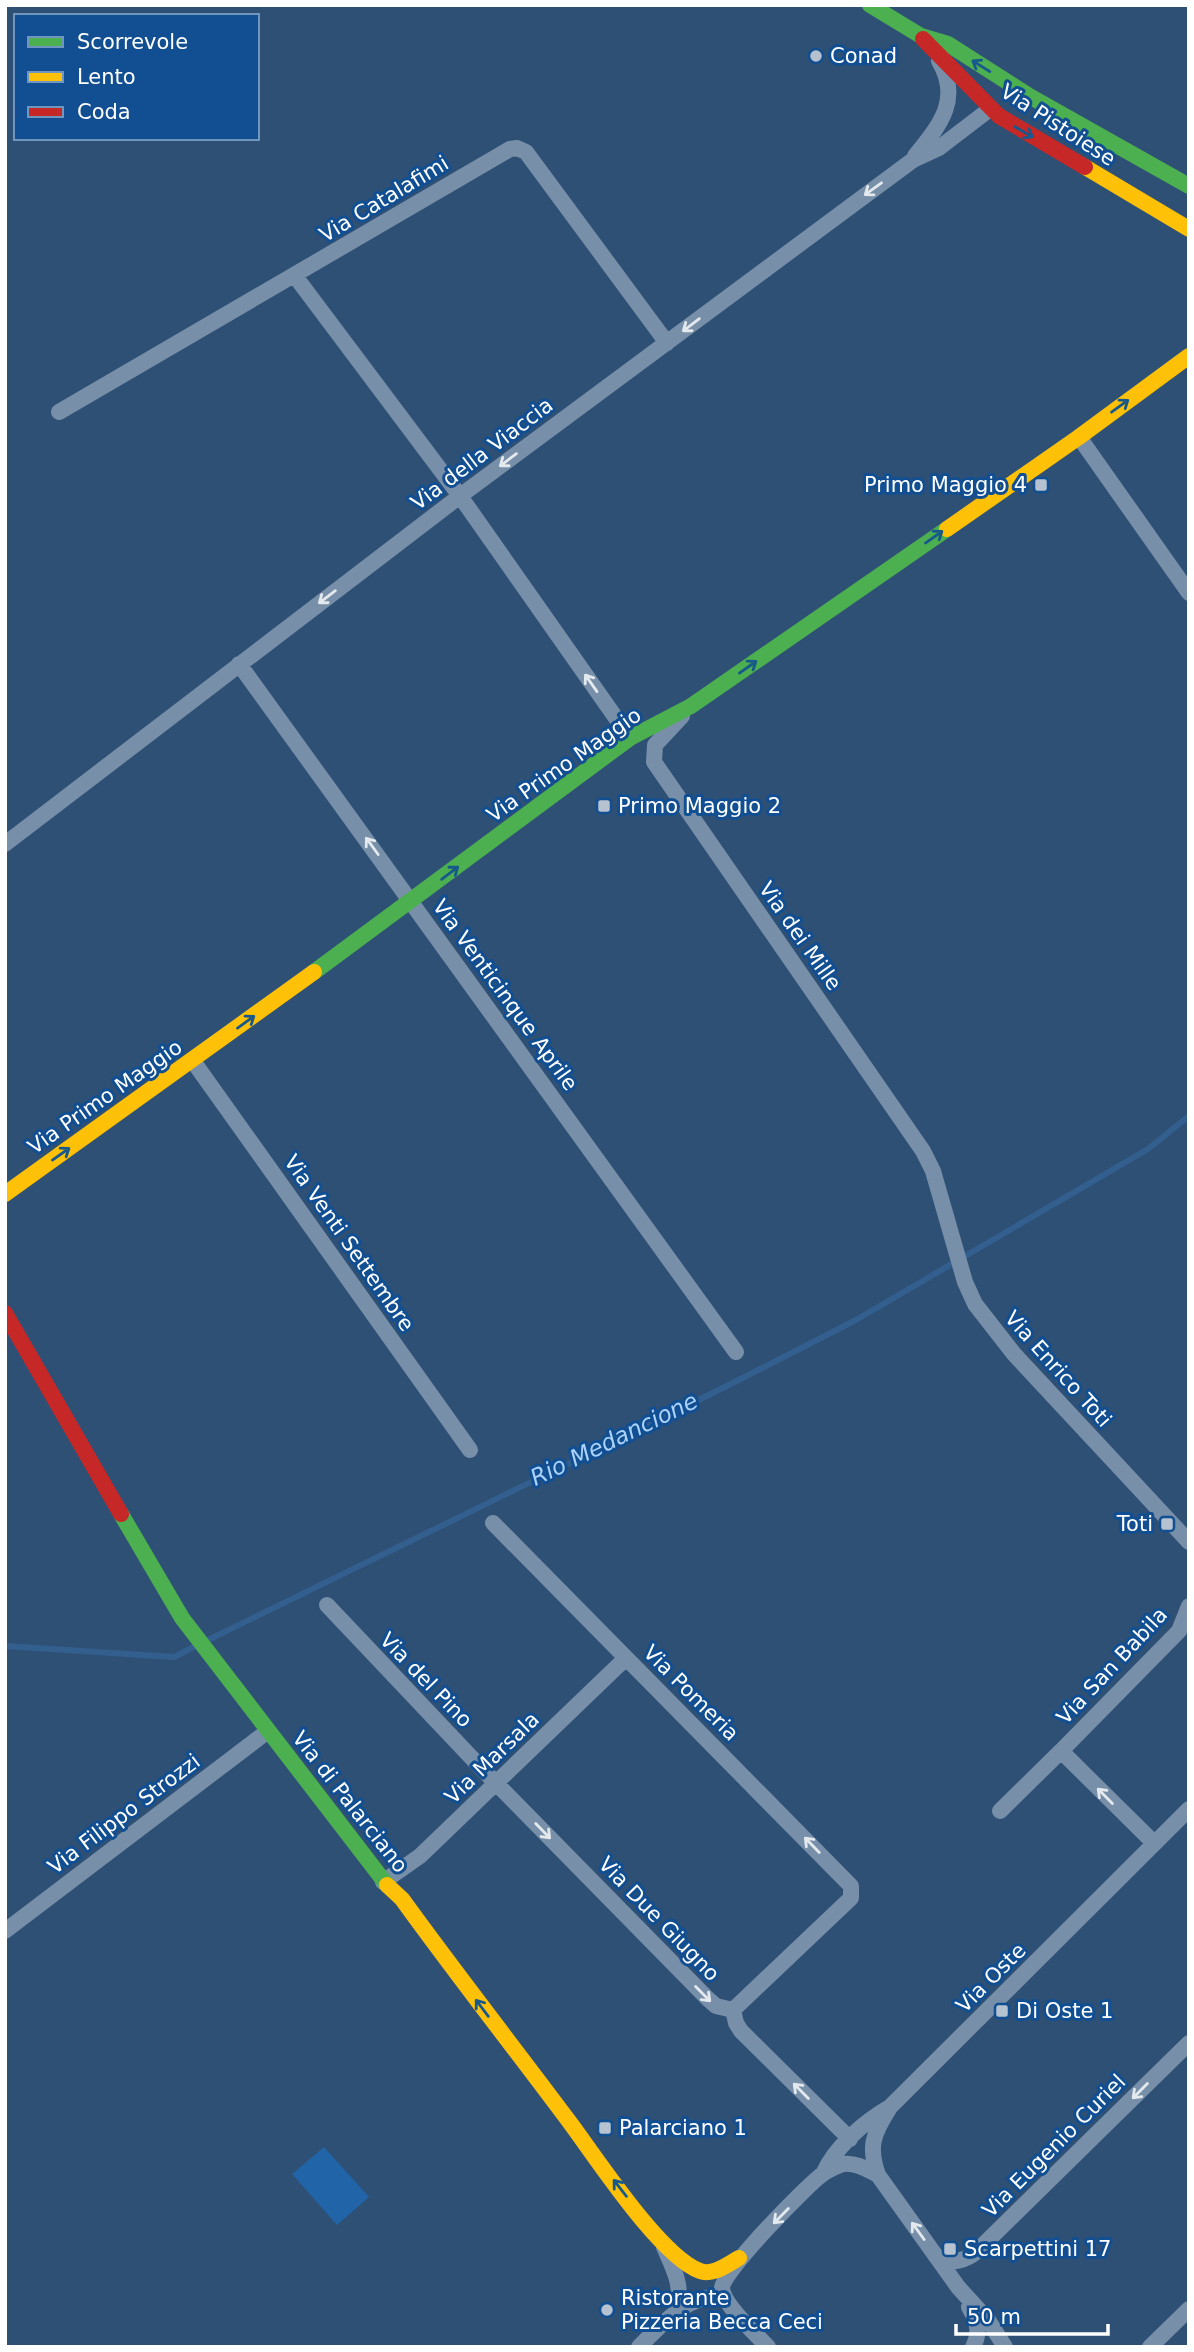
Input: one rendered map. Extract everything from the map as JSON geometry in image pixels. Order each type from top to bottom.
[{"type":"street","name":"Via Pistoiese","points":[[870,5],[921,36],[948,44],[1031,97],[1189,186]]},
{"type":"street","name":"Via Pistoiese","points":[[921,36],[990,109],[1012,125],[1189,229]]},
{"type":"street","points":[[913,160],[940,124],[949,98],[945,71],[921,36]]},
{"type":"street","points":[[990,109],[1006,94],[1031,97]]},
{"type":"street","name":"Via della Viaccia","points":[[5,844],[460,496],[913,160],[939,148],[990,109]]},
{"type":"street","name":"Via Catalafimi","points":[[58,412],[510,149],[517,148],[526,152],[667,343]]},
{"type":"street","points":[[295,276],[460,496],[630,738]]},
{"type":"street","name":"Via Primo Maggio","points":[[5,1194],[193,1061],[630,738],[691,706],[1079,437],[1189,356]]},
{"type":"street","points":[[1079,437],[1189,593]]},
{"type":"street","name":"Via Venticinque Aprile","points":[[239,664],[736,1352]]},
{"type":"street","name":"Via dei Mille","points":[[691,706],[655,745],[654,762],[923,1151],[941,1197]]},
{"type":"street","name":"Via Venti Settembre","points":[[193,1061],[470,1450]]},
{"type":"street","name":"Via Enrico Toti","points":[[941,1197],[965,1282],[975,1304],[996,1334],[1189,1542]]},
{"type":"street","name":"Via di Palarciano","points":[[5,1313],[182,1618],[217,1666],[383,1882],[402,1899],[663,2242],[698,2270],[713,2271]]},
{"type":"street","name":"Via Pomeria","points":[[493,1523],[851,1886],[851,1898],[733,2010]]},
{"type":"street","name":"Via del Pino","points":[[327,1605],[496,1783]]},
{"type":"street","name":"Via San Babila","points":[[1000,1811],[1179,1631],[1189,1606]]},
{"type":"street","name":"Via Marsala","points":[[383,1882],[420,1856],[626,1658]]},
{"type":"street","name":"Via Filippo Strozzi","points":[[5,1931],[268,1731]]},
{"type":"street","name":"Via San Babila","points":[[1061,1751],[1154,1843]]},
{"type":"street","name":"Via Due Giugno","points":[[496,1783],[708,1999],[716,2006],[733,2010]]},
{"type":"street","name":"Via Oste","points":[[823,2174],[828,2163],[850,2139],[874,2116],[890,2107],[1189,1809]]},
{"type":"street","points":[[733,2010],[733,2017],[741,2031],[850,2139]]},
{"type":"street","name":"Via Eugenio Curiel","points":[[941,2262],[956,2262],[969,2258],[976,2252],[1189,2043]]},
{"type":"street","points":[[890,2107],[873,2141],[872,2157],[878,2175],[958,2287],[977,2323],[978,2333],[973,2347]]},
{"type":"street","name":"Via Oste","points":[[726,2300],[722,2285],[739,2258],[823,2174],[847,2163],[878,2175]]},
{"type":"street","points":[[663,2242],[680,2286],[681,2297],[677,2311]]},
{"type":"street","name":"Via Oste","points":[[713,2271],[739,2258]]},
{"type":"street","points":[[958,2287],[988,2320],[1005,2347]]},
{"type":"street","points":[[639,2347],[677,2311],[703,2297],[718,2296],[726,2300],[768,2347]]},
{"type":"street","points":[[1150,2347],[1189,2309]]},
{"type":"shaded area","points":[[324,2147],[369,2197],[337,2225],[292,2174]]},
{"type":"waterway","name":"Rio Medancione","points":[[206,1641],[856,1320],[1148,1149],[1189,1116]]},
{"type":"waterway","name":"Rio Medancione","points":[[5,1646],[174,1657],[196,1646]]},
{"type":"traffic: fast","points":[[870,5],[921,36],[948,44],[1031,97],[1189,186]]},
{"type":"traffic: fast","points":[[314,972],[630,738],[691,706],[947,529]]},
{"type":"traffic: fast","points":[[121,1514],[182,1618],[387,1885]]},
{"type":"traffic: slow","points":[[1085,167],[1189,229]]},
{"type":"traffic: slow","points":[[947,529],[1189,356]]},
{"type":"traffic: slow","points":[[5,1194],[314,972]]},
{"type":"traffic: slow","points":[[387,1885],[402,1899],[649,2228],[684,2262],[700,2271],[720,2269],[739,2258]]},
{"type":"traffic: jam","points":[[923,39],[999,116],[1085,167]]},
{"type":"traffic: jam","points":[[5,1313],[121,1514]]},
{"type":"place","name":"Conad","points":[[816,56]]},
{"type":"place","name":"Primo Maggio 4","points":[[1041,485]]},
{"type":"place","name":"Primo Maggio 2","points":[[604,806]]},
{"type":"place","name":"Toti","points":[[1167,1524]]},
{"type":"place","name":"Di Oste 1","points":[[1002,2011]]},
{"type":"place","name":"Palarciano 1","points":[[605,2128]]},
{"type":"place","name":"Scarpettini 17","points":[[950,2249]]},
{"type":"place","name":"Ristorante Pizzeria Becca Ceci","points":[[607,2310]]}]
